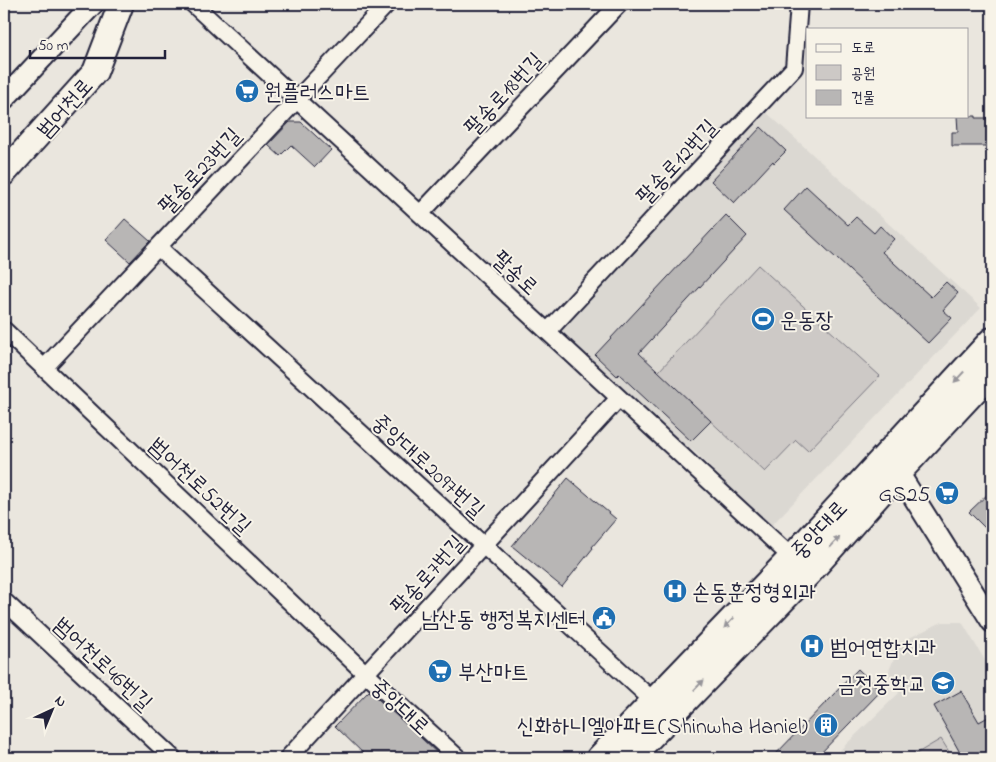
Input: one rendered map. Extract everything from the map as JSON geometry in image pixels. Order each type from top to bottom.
[{"type":"main road","name":"범어천로","points":[[4,173],[95,72],[121,4]]},
{"type":"main road","name":"중앙대로","points":[[800,565],[992,341]]},
{"type":"main road","name":"중앙대로","points":[[600,758],[662,708],[800,565],[898,472],[992,371]]},
{"type":"main road","name":"중앙대로","points":[[629,758],[662,708]]},
{"type":"street","points":[[4,99],[92,4]]},
{"type":"street","name":"팔송로","points":[[194,4],[800,565]]},
{"type":"street","name":"팔송로23번길","points":[[44,368],[387,4]]},
{"type":"street","name":"팔송로18번길","points":[[420,214],[619,4]]},
{"type":"street","name":"팔송로12번길","points":[[548,332],[794,68],[799,4]]},
{"type":"street","name":"중앙대로2097번길","points":[[158,247],[662,708]]},
{"type":"street","name":"범어천로52번길","points":[[4,330],[366,674]]},
{"type":"street","name":"팔송로7번길","points":[[288,758],[620,398]]},
{"type":"street","points":[[898,472],[992,622]]},
{"type":"street","name":"범어천로46번길","points":[[4,601],[174,758]]},
{"type":"street","name":"중앙대로","points":[[366,674],[458,758]]},
{"type":"shaded area","points":[[765,111],[981,308],[768,529],[713,475],[713,470],[691,448],[685,450],[556,328]]},
{"type":"shaded area","name":"금정중학교","points":[[942,622],[962,622],[992,672],[992,758],[832,758],[899,693],[888,673],[901,642]]},
{"type":"green space","name":"운동장","points":[[758,265],[880,376],[808,451],[796,440],[765,472],[658,372]]},
{"type":"green space","points":[[941,739],[953,758],[909,758]]},
{"type":"building","points":[[976,116],[976,118],[992,118],[992,146],[952,146],[952,132],[958,132],[957,118]]},
{"type":"building","points":[[290,122],[301,122],[331,150],[315,167],[291,145],[280,156],[268,145]]},
{"type":"building","points":[[761,127],[786,151],[774,163],[773,161],[734,203],[711,181]]},
{"type":"building","points":[[806,186],[848,225],[856,217],[874,233],[880,226],[894,239],[882,252],[931,297],[946,282],[958,293],[943,310],[952,318],[928,343],[784,210]]},
{"type":"building","points":[[726,215],[747,236],[639,353],[711,421],[691,441],[619,374],[617,376],[595,355]]},
{"type":"building","points":[[125,219],[150,241],[130,262],[106,240]]},
{"type":"building","points":[[568,478],[616,519],[562,587],[512,546]]},
{"type":"building","points":[[992,490],[992,535],[969,512]]},
{"type":"building","name":"신화하니엘아파트(Shinwha Haniel)","points":[[858,669],[881,691],[816,758],[772,758]]},
{"type":"building","points":[[369,691],[442,758],[368,758],[335,726]]},
{"type":"building","points":[[961,691],[979,722],[992,715],[992,758],[963,758],[934,706]]},
{"type":"place","name":"원플러스마트","points":[[247,91]]},
{"type":"place","name":"운동장","points":[[763,319]]},
{"type":"place","name":"GS25","points":[[947,493]]},
{"type":"place","name":"손동훈정형외과","points":[[675,591]]},
{"type":"place","name":"남산동 행정복지센터","points":[[604,618]]},
{"type":"place","name":"범어연합치과","points":[[812,646]]},
{"type":"place","name":"부산마트","points":[[440,671]]},
{"type":"place","name":"금정중학교","points":[[943,683]]},
{"type":"place","name":"신화하니엘아파트(Shinwha Haniel)","points":[[826,725]]}]
